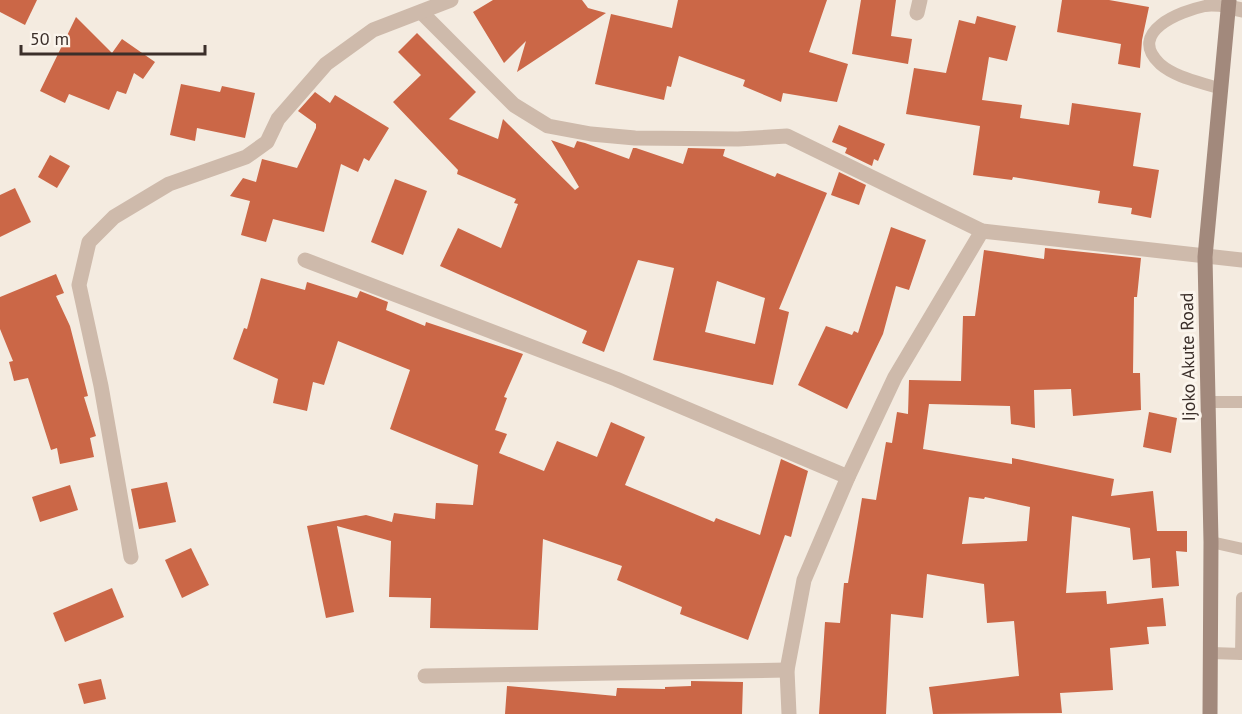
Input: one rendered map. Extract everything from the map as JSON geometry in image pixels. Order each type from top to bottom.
[{"type":"main road","name":"Ijoko Akute Road","points":[[1210,714],[1211,542],[1205,257],[1221,89],[1233,6]]},
{"type":"street","points":[[131,557],[101,386],[79,285],[88,242],[114,217],[169,184],[246,158],[267,142],[278,119],[326,64],[373,30],[451,0]]},
{"type":"street","points":[[421,12],[514,105],[548,126],[591,134],[634,138],[738,139],[787,136],[982,231],[1242,260]]},
{"type":"street","points":[[789,714],[787,670],[804,580],[848,477],[895,377],[982,231]]},
{"type":"street","points":[[305,260],[605,375],[848,477]]},
{"type":"street","points":[[424,676],[787,670]]},
{"type":"lane","points":[[1221,89],[1178,75],[1159,63],[1151,49],[1150,40],[1156,27],[1179,13],[1208,5],[1233,6]]},
{"type":"lane","points":[[1208,402],[1242,402]]},
{"type":"lane","points":[[1211,542],[1242,549]]},
{"type":"lane","points":[[1211,653],[1241,654],[1242,598]]},
{"type":"building","points":[[0,0],[37,0],[25,25],[0,12]]},
{"type":"building","points":[[493,0],[582,0],[588,8],[606,13],[517,72],[526,41],[504,63],[473,12]]},
{"type":"building","points":[[678,0],[827,0],[809,52],[848,64],[837,102],[783,93],[781,102],[743,86],[745,80],[679,56],[671,87],[667,86],[664,100],[595,84],[611,14],[672,28]]},
{"type":"building","points":[[861,0],[896,0],[891,36],[912,39],[908,64],[852,54]]},
{"type":"building","points":[[1062,0],[1109,0],[1149,7],[1142,40],[1140,68],[1118,64],[1121,44],[1057,32]]},
{"type":"building","points":[[977,16],[1016,26],[1007,61],[989,57],[982,100],[1022,105],[1020,118],[1069,125],[1072,103],[1141,113],[1133,166],[1159,170],[1151,218],[1131,214],[1132,208],[1098,203],[1100,191],[1013,177],[1012,180],[973,175],[980,126],[906,114],[914,68],[946,73],[959,20],[975,24]]},
{"type":"building","points":[[76,17],[112,53],[122,39],[155,62],[143,79],[134,73],[126,94],[117,91],[109,110],[69,94],[65,103],[40,91]]},
{"type":"building","points":[[417,33],[476,92],[449,119],[498,139],[503,119],[575,190],[579,187],[551,140],[574,148],[577,141],[629,159],[633,148],[636,148],[683,164],[688,148],[725,149],[723,156],[775,177],[777,173],[827,193],[779,309],[789,312],[773,385],[653,360],[674,268],[638,260],[604,352],[582,343],[587,331],[440,266],[458,228],[501,248],[518,204],[514,203],[516,199],[457,174],[458,170],[393,102],[421,75],[398,52]],"holes":[[[717,281],[765,298],[755,344],[705,332]]]},
{"type":"building","points":[[181,84],[220,92],[222,86],[255,93],[245,138],[197,128],[195,141],[170,135]]},
{"type":"building","points":[[315,92],[330,103],[335,95],[389,128],[369,161],[364,158],[358,172],[341,164],[324,232],[273,219],[266,242],[241,235],[250,201],[230,196],[243,178],[256,182],[262,159],[297,168],[316,128],[316,124],[298,111]]},
{"type":"building","points":[[839,125],[885,144],[878,161],[874,159],[872,166],[845,153],[847,148],[832,142]]},
{"type":"building","points":[[50,155],[70,166],[57,188],[38,177]]},
{"type":"building","points":[[839,172],[866,185],[859,205],[831,195]]},
{"type":"building","points":[[395,179],[427,191],[403,255],[371,242]]},
{"type":"building","points":[[15,188],[31,222],[0,237],[0,195]]},
{"type":"building","points":[[891,227],[926,240],[909,290],[896,286],[883,334],[847,409],[798,385],[826,326],[852,335],[854,331],[858,333]]},
{"type":"building","points":[[1045,248],[1141,258],[1137,297],[1134,297],[1133,373],[1140,373],[1141,410],[1073,416],[1071,389],[1034,390],[1035,428],[1011,424],[1010,406],[929,404],[923,449],[1012,464],[1012,458],[1114,479],[1111,496],[1153,491],[1157,531],[1187,531],[1187,552],[1176,551],[1179,586],[1152,588],[1150,558],[1133,560],[1130,528],[1072,516],[1066,593],[1106,591],[1107,604],[1163,598],[1166,626],[1147,627],[1149,644],[1110,648],[1113,690],[1060,693],[1062,713],[933,714],[929,687],[1019,676],[1014,621],[987,623],[984,584],[927,574],[923,618],[891,614],[886,714],[819,714],[825,622],[840,623],[844,583],[848,583],[862,498],[876,500],[886,442],[892,443],[897,412],[908,414],[909,380],[961,381],[963,316],[975,316],[984,250],[1044,259]],"holes":[[[969,497],[984,499],[985,497],[1030,507],[1027,541],[962,544]]]},
{"type":"building","points":[[56,274],[64,293],[56,296],[70,326],[88,396],[84,397],[96,436],[90,438],[94,457],[60,464],[57,448],[51,450],[28,378],[14,381],[9,362],[13,361],[0,329],[0,297]]},
{"type":"building","points":[[261,278],[305,290],[307,282],[357,298],[360,291],[388,302],[386,310],[425,326],[426,322],[523,354],[504,397],[507,398],[495,430],[507,434],[499,453],[544,471],[557,441],[597,457],[611,422],[645,437],[625,485],[714,522],[716,518],[760,535],[781,459],[808,471],[791,537],[785,535],[748,640],[680,614],[682,607],[617,580],[622,566],[543,539],[538,630],[430,628],[431,598],[389,597],[391,541],[337,526],[354,612],[326,618],[307,526],[366,515],[392,522],[394,513],[435,519],[436,503],[473,505],[478,465],[390,429],[410,370],[338,341],[324,385],[313,382],[307,411],[273,403],[278,379],[233,359],[244,328],[247,329]]},
{"type":"building","points":[[1149,412],[1177,418],[1171,453],[1143,447]]},
{"type":"building","points":[[167,482],[176,522],[139,529],[131,489]]},
{"type":"building","points":[[70,485],[78,510],[40,522],[32,497]]},
{"type":"building","points":[[191,548],[209,585],[182,598],[165,560]]},
{"type":"building","points":[[112,588],[124,617],[65,642],[53,613]]},
{"type":"building","points":[[101,679],[106,699],[84,704],[78,684]]},
{"type":"building","points":[[691,681],[743,682],[742,714],[505,714],[507,686],[616,696],[617,688],[665,689],[665,687],[691,686]]}]
